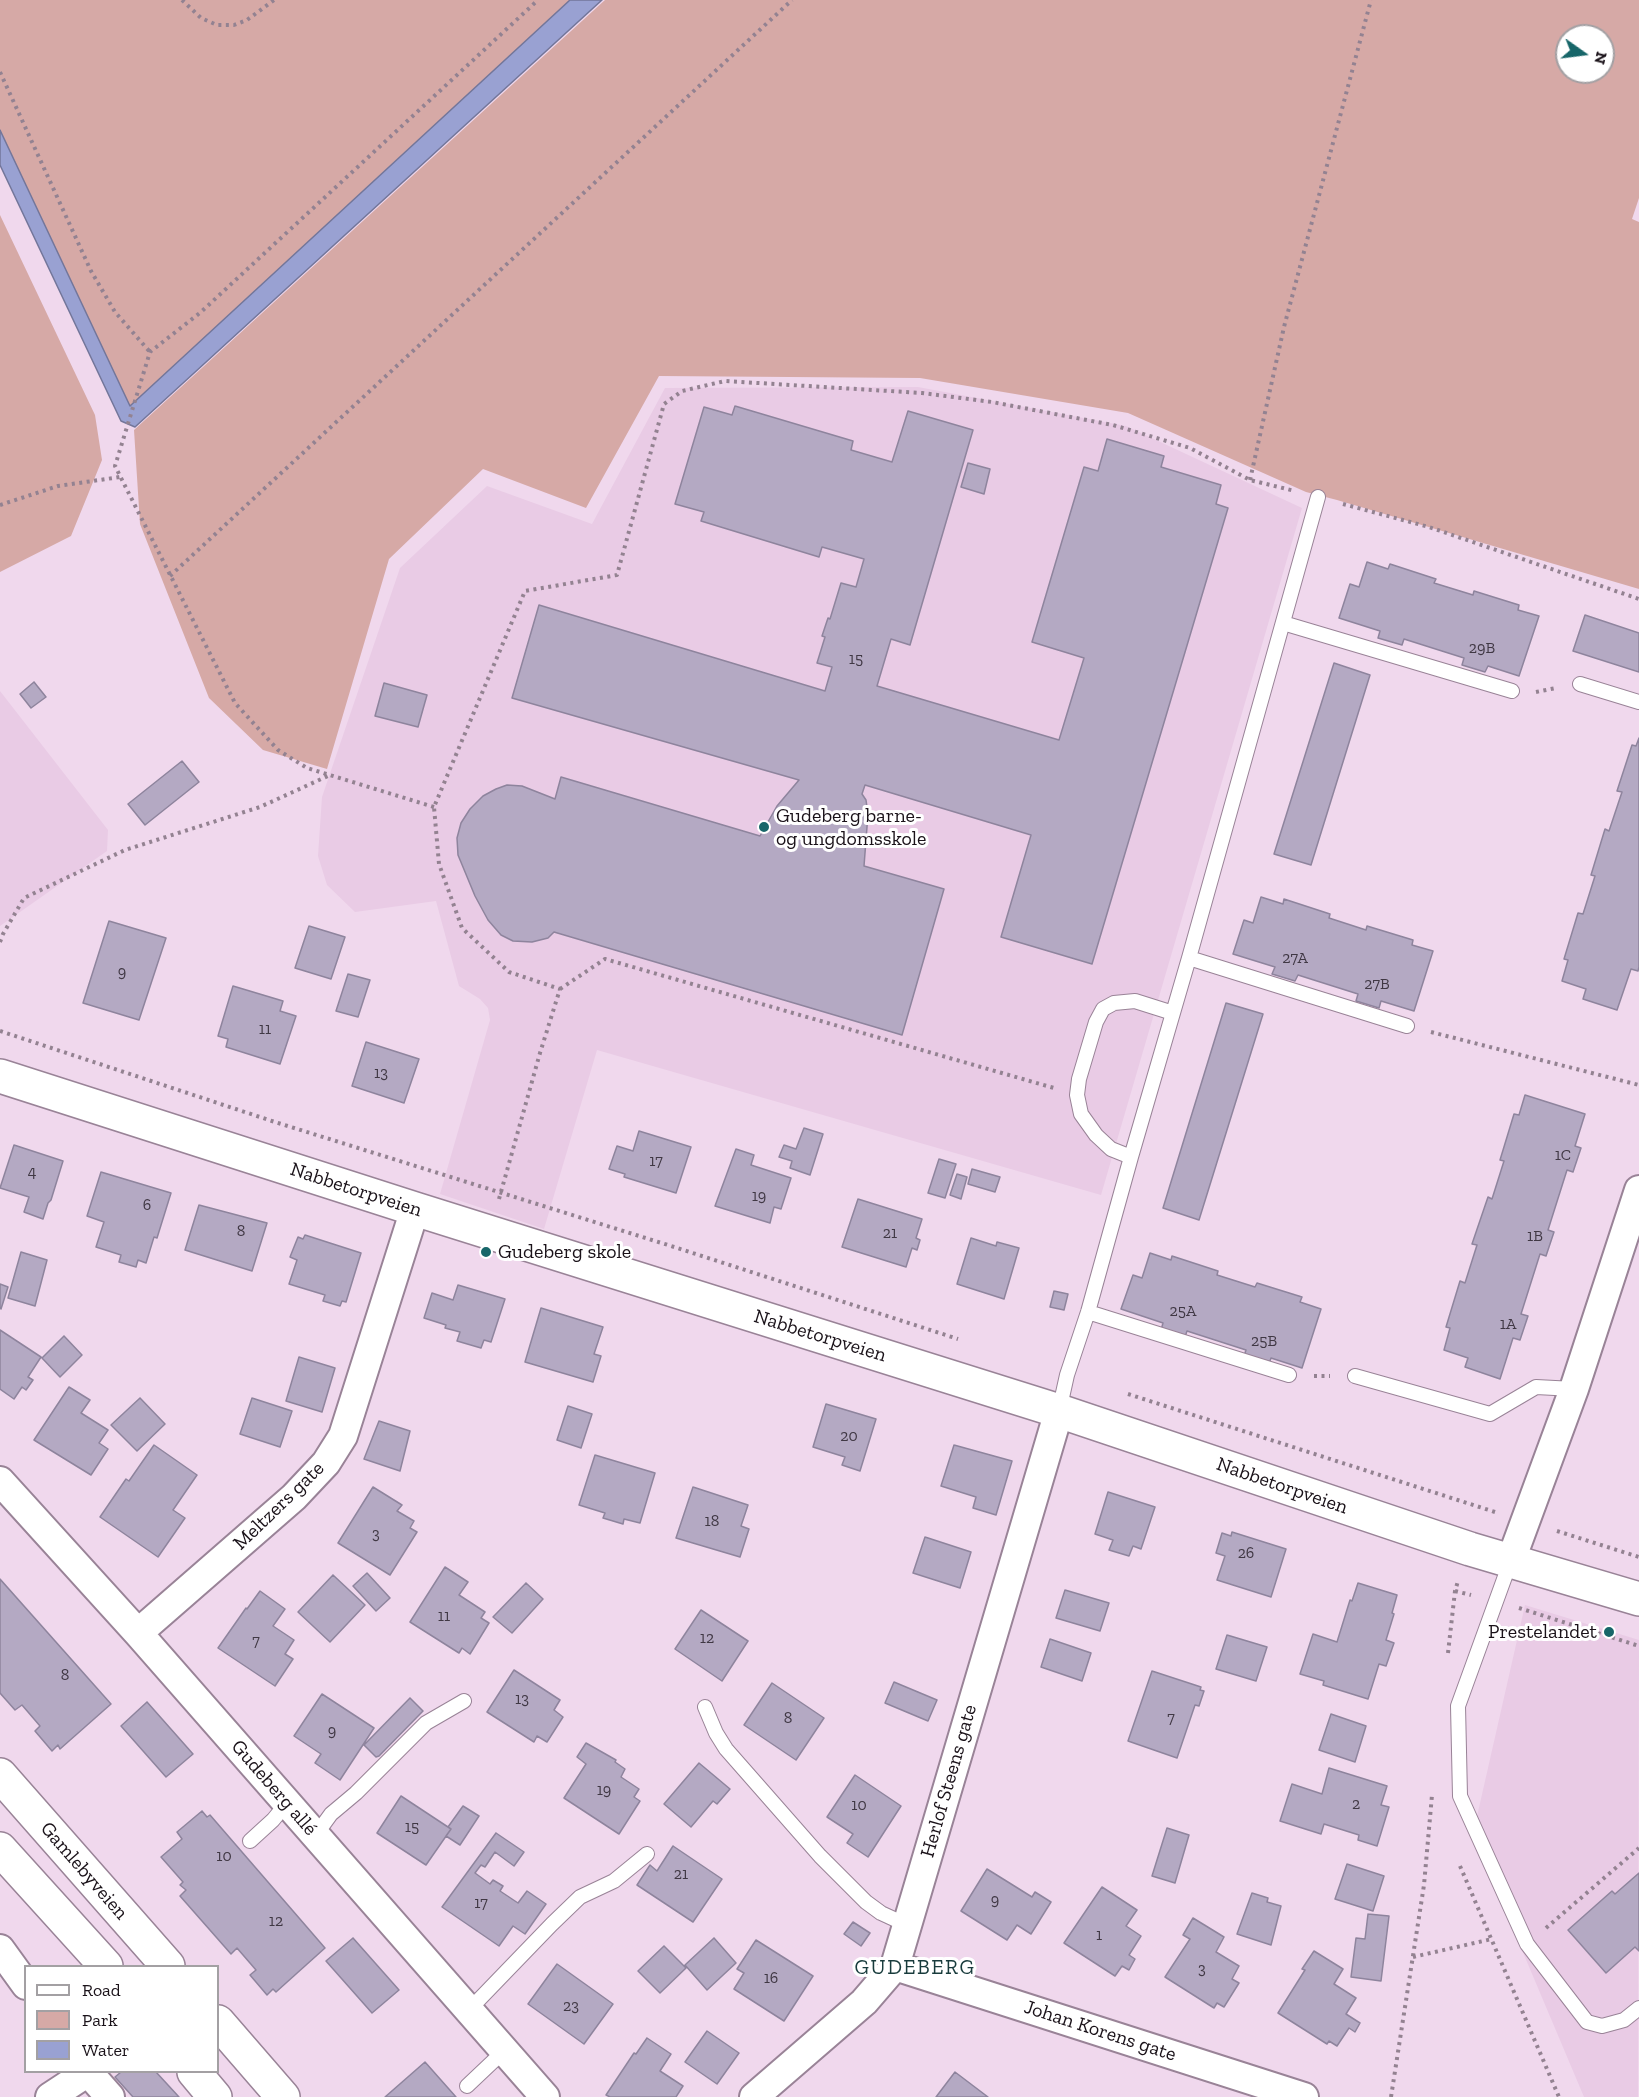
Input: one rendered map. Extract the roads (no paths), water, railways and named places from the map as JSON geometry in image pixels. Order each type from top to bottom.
[{"type":"street","name":"Nabbetorpveien","points":[[0,1076],[490,1233],[1059,1411],[1470,1549],[1639,1599]]},
{"type":"street","points":[[1511,1560],[1574,1389],[1639,1190]]},
{"type":"street","name":"Meltzers gate","points":[[138,1633],[294,1497],[326,1463],[343,1436],[415,1209]]},
{"type":"street","name":"Herlof Steens gate","points":[[754,2097],[864,2002],[895,1966],[1059,1411]]},
{"type":"street","name":"Gudeberg allé","points":[[0,1481],[138,1633],[544,2097]]},
{"type":"street","name":"Gamlebyveien","points":[[0,1774],[167,1965]]},
{"type":"street","points":[[0,1850],[105,1965]]},
{"type":"street","points":[[0,1949],[24,1982]]},
{"type":"street","name":"Johan Korens gate","points":[[895,1966],[1304,2097]]},
{"type":"street","points":[[219,2023],[283,2097]]},
{"type":"street","points":[[50,2097],[86,2073]]},
{"type":"street","points":[[89,2073],[110,2097]]},
{"type":"street","points":[[195,2073],[215,2097]]},
{"type":"lane","points":[[1059,1411],[1067,1375],[1088,1312],[1190,958],[1318,497]]},
{"type":"lane","points":[[1283,623],[1512,691]]},
{"type":"lane","points":[[1580,684],[1639,702]]},
{"type":"lane","points":[[1190,958],[1407,1026]]},
{"type":"lane","points":[[1131,1157],[1111,1149],[1096,1135],[1082,1114],[1077,1095],[1079,1079],[1096,1022],[1103,1010],[1114,1003],[1135,1001],[1173,1014]]},
{"type":"lane","points":[[1088,1312],[1289,1375]]},
{"type":"lane","points":[[1355,1376],[1490,1414],[1536,1388],[1574,1389]]},
{"type":"lane","points":[[1511,1560],[1458,1706],[1460,1796],[1527,1944],[1587,2022],[1602,2026],[1624,2020],[1639,2008]]},
{"type":"lane","points":[[315,1836],[331,1814],[426,1723],[464,1701]]},
{"type":"lane","points":[[705,1707],[726,1749],[820,1856],[866,1902],[881,1913],[907,1925]]},
{"type":"lane","points":[[250,1841],[273,1820],[287,1803]]},
{"type":"lane","points":[[469,2010],[580,1897],[614,1881],[647,1854]]},
{"type":"lane","points":[[467,2086],[504,2051]]},
{"type":"water","points":[[570,0],[602,0],[135,427],[121,421],[0,165],[0,130],[130,406]]},
{"type":"place","name":"Gudeberg barne- og ungdomsskole","points":[[764,827]]},
{"type":"place","name":"Gudeberg skole","points":[[486,1252]]},
{"type":"place","name":"Prestelandet","points":[[1609,1632]]},
{"type":"district","name":"GUDEBERG","points":[[915,1968]]}]
